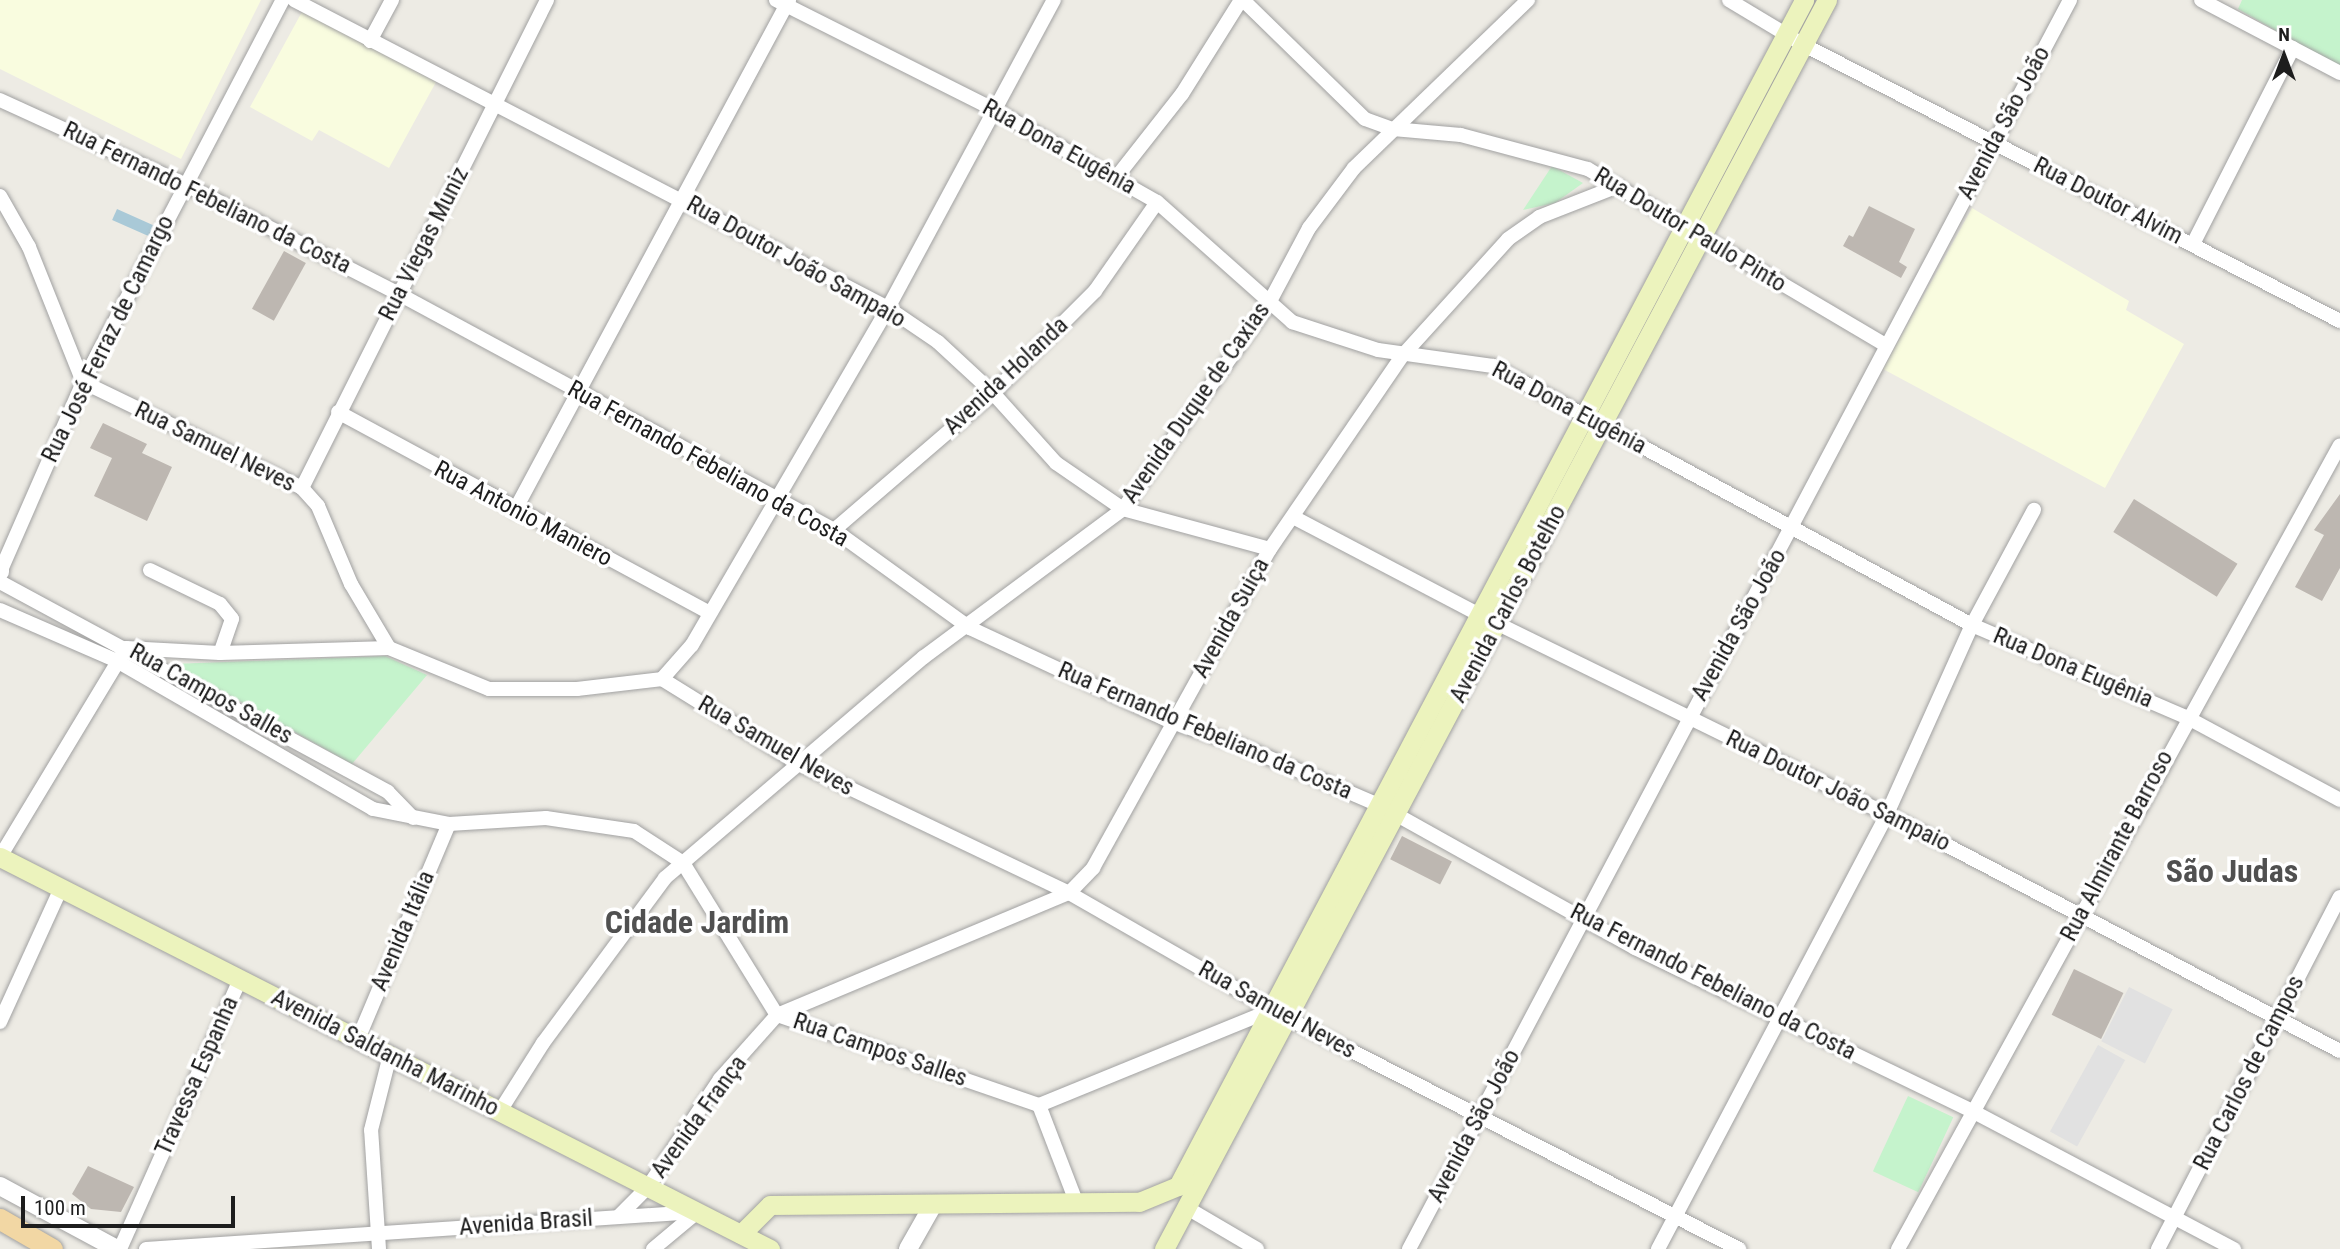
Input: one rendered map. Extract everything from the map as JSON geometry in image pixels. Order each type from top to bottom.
[{"type":"main road","name":"Avenida Carlos Botelho","points":[[1189,1171],[1280,1014],[1390,811],[1594,423],[1692,233],[1804,0]]},
{"type":"main road","name":"Avenida Carlos Botelho","points":[[1692,233],[1804,45],[1827,0]]},
{"type":"main road","name":"Avenida Saldanha Marinho","points":[[0,857],[770,1249]]},
{"type":"main road","name":"Avenida Carlos Botelho","points":[[1164,1249],[1189,1209],[1280,1014]]},
{"type":"main road","points":[[741,1234],[770,1205],[1077,1204],[1156,1199],[1171,1192],[1189,1171]]},
{"type":"main road","points":[[1189,1171],[1189,1209]]},
{"type":"main road","points":[[1156,1199],[1172,1210],[1178,1226]]},
{"type":"main road","points":[[0,1219],[52,1249]]},
{"type":"street","name":"Rua José Ferraz de Camargo","points":[[0,570],[83,382],[184,184],[283,0]]},
{"type":"street","name":"Rua Doutor João Sampaio","points":[[294,0],[888,308],[938,342],[993,393],[1056,463],[1123,509],[1270,549]]},
{"type":"street","points":[[370,41],[392,0]]},
{"type":"street","name":"Rua Viegas Muniz","points":[[302,488],[397,293],[496,105],[547,0]]},
{"type":"street","points":[[0,857],[115,660],[126,648],[219,653],[389,648],[489,688],[577,689],[662,680],[692,645],[774,497],[888,308],[1054,0]]},
{"type":"street","points":[[1115,179],[1182,94],[1242,0]]},
{"type":"street","name":"Rua Doutor Paulo Pinto","points":[[1242,0],[1364,119],[1393,129],[1461,135],[1588,169],[1692,233],[1884,344]]},
{"type":"street","name":"Avenida Duque de Caxias","points":[[500,1111],[631,923],[683,863],[915,664],[970,628],[1123,509],[1268,305],[1309,228],[1353,168],[1528,0]]},
{"type":"street","name":"Rua Doutor Alvim","points":[[1729,0],[1804,45],[2340,321]]},
{"type":"street","name":"Avenida São João","points":[[1409,1249],[1688,719],[1793,526],[1884,344],[2070,0]]},
{"type":"street","points":[[2201,0],[2340,74]]},
{"type":"street","points":[[514,510],[576,391],[682,200],[784,2]]},
{"type":"street","name":"Rua Dona Eugênia","points":[[784,2],[995,110],[1157,202],[1268,305],[1314,332],[1403,355],[1479,360],[1793,526],[1972,625],[2186,717],[2340,800]]},
{"type":"street","points":[[2193,244],[2293,48]]},
{"type":"street","name":"Rua Fernando Febeliano da Costa","points":[[0,100],[184,184],[397,293],[774,497],[834,530],[970,628],[1172,722],[1237,744],[1390,811],[1583,919],[1975,1112],[2234,1249]]},
{"type":"street","name":"Avenida Suiça","points":[[778,1015],[1069,893],[1093,868],[1270,549],[1295,518],[1403,355],[1508,239],[1539,217],[1618,186]]},
{"type":"street","points":[[0,196],[29,247],[83,382]]},
{"type":"street","name":"Avenida Holanda","points":[[834,530],[993,393],[1095,291],[1157,202]]},
{"type":"street","name":"Rua Samuel Neves","points":[[83,382],[302,488],[318,506],[351,584],[389,648]]},
{"type":"street","name":"Rua Antonio Maniero","points":[[338,412],[514,510],[709,613]]},
{"type":"street","name":"Rua Almirante Barroso","points":[[1898,1249],[1975,1112],[2186,717],[2340,445]]},
{"type":"street","points":[[1658,1249],[1887,814],[1972,625],[2034,510]]},
{"type":"street","name":"Rua Doutor João Sampaio","points":[[1295,518],[1688,719],[1887,814],[2081,913],[2340,1051]]},
{"type":"street","points":[[150,570],[219,604],[232,619],[219,653]]},
{"type":"street","name":"Rua Campos Salles","points":[[0,582],[388,792],[413,818]]},
{"type":"street","name":"Rua Campos Salles","points":[[0,610],[115,660],[229,723],[373,809],[449,824],[546,818],[634,831],[683,863],[778,1015],[1039,1105]]},
{"type":"street","name":"Rua Samuel Neves","points":[[662,680],[799,764],[1069,893],[1280,1014],[1739,1249]]},
{"type":"street","points":[[229,723],[237,708]]},
{"type":"street","name":"Avenida Itália","points":[[358,1039],[449,824]]},
{"type":"street","points":[[0,1022],[61,888]]},
{"type":"street","name":"Rua Carlos de Campos","points":[[2158,1249],[2276,1016],[2340,897]]},
{"type":"street","name":"Travessa Espanha","points":[[118,1249],[240,979]]},
{"type":"street","points":[[1077,1204],[1039,1105],[1280,1014]]},
{"type":"street","name":"Avenida França","points":[[618,1217],[648,1187],[720,1079],[778,1015]]},
{"type":"street","points":[[379,1249],[374,1233],[371,1129],[390,1055]]},
{"type":"street","points":[[0,1186],[118,1249]]},
{"type":"street","points":[[908,1249],[933,1205]]},
{"type":"street","points":[[1189,1209],[1256,1249]]},
{"type":"street","points":[[653,1249],[697,1212]]},
{"type":"street","name":"Avenida Brasil","points":[[146,1249],[697,1212]]},
{"type":"shaded area","points":[[0,0],[261,0],[181,159],[0,69]]},
{"type":"shaded area","points":[[303,10],[436,82],[389,168],[319,130],[312,141],[250,107]]},
{"type":"shaded area","points":[[1972,208],[2129,301],[2126,310],[2184,344],[2105,488],[1883,369]]},
{"type":"shaded area","points":[[2129,987],[2173,1009],[2145,1064],[2101,1041]]},
{"type":"shaded area","points":[[2098,1045],[2125,1060],[2077,1147],[2050,1132]]},
{"type":"green space","points":[[2242,0],[2340,0],[2340,67],[2238,9]]},
{"type":"green space","points":[[1552,166],[1583,183],[1555,203],[1523,210]]},
{"type":"green space","points":[[385,656],[427,675],[352,764],[173,664]]},
{"type":"green space","points":[[1908,1096],[1953,1117],[1918,1192],[1873,1171]]},
{"type":"water","points":[[117,209],[157,227],[152,238],[112,220]]},
{"type":"building","points":[[1869,206],[1915,229],[1899,262],[1907,267],[1901,278],[1843,246],[1849,235],[1853,237]]},
{"type":"building","points":[[284,251],[306,263],[274,321],[252,309]]},
{"type":"building","points":[[103,423],[147,444],[142,453],[172,467],[147,521],[94,496],[112,458],[90,448]]},
{"type":"building","points":[[2340,494],[2340,568],[2322,601],[2295,587],[2324,535],[2314,530]]},
{"type":"building","points":[[2134,499],[2237,564],[2217,597],[2113,532]]},
{"type":"building","points":[[1402,836],[1452,861],[1440,885],[1390,859]]},
{"type":"building","points":[[2074,969],[2123,993],[2101,1039],[2052,1015]]},
{"type":"building","points":[[88,1166],[134,1187],[121,1212],[91,1209],[72,1194]]},
{"type":"district","name":"São Judas","points":[[2232,871]]},
{"type":"district","name":"Cidade Jardim","points":[[697,922]]}]
